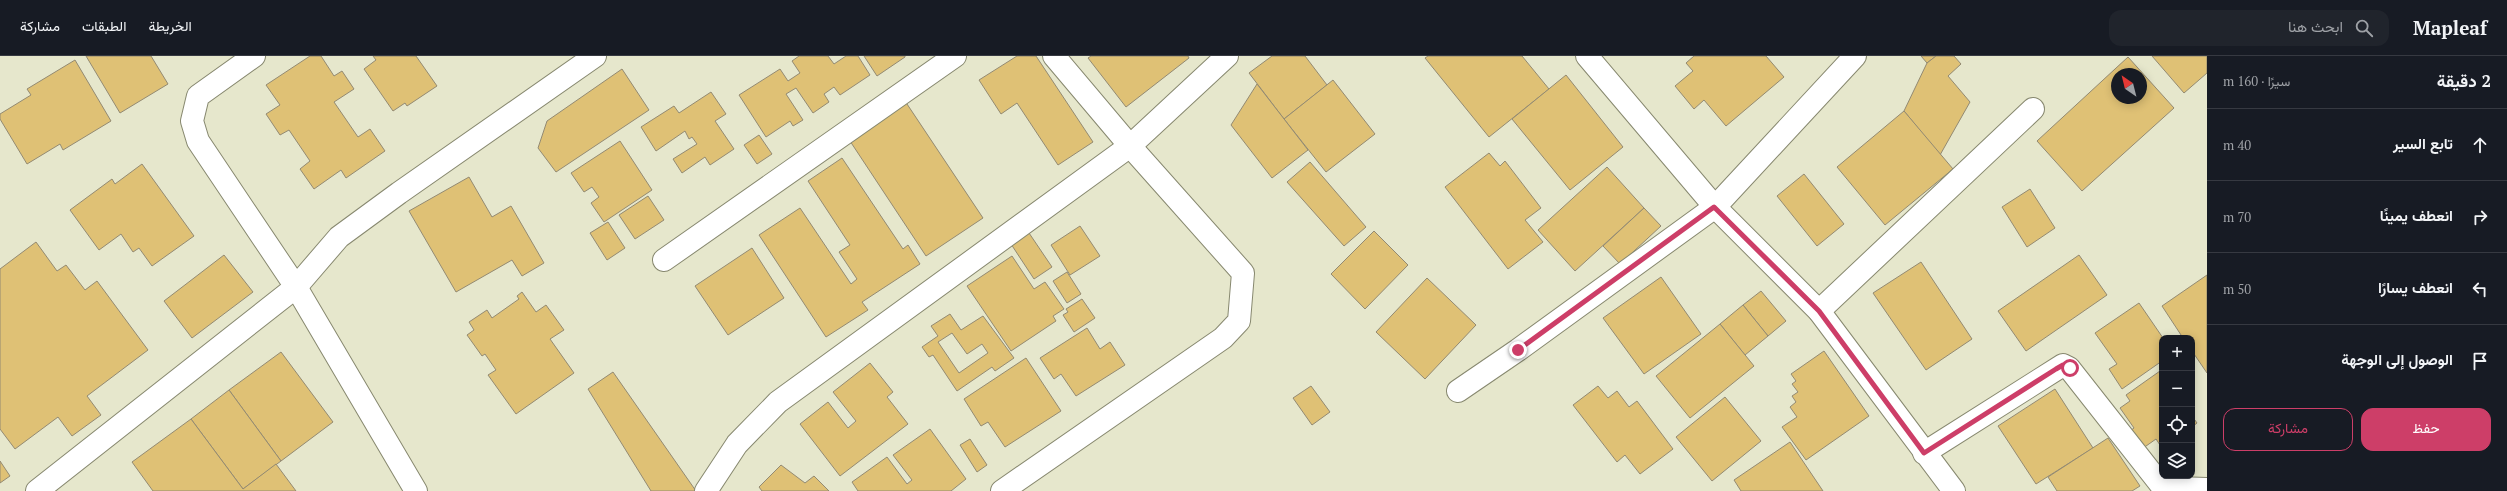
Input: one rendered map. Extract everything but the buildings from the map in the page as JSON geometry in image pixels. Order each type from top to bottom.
[{"type":"street","points":[[254,56],[198,96],[192,121],[198,142],[296,286],[409,488]]},
{"type":"street","points":[[51,487],[296,286],[339,237],[399,193],[595,56]]},
{"type":"street","points":[[664,260],[955,56]]},
{"type":"street","points":[[1002,491],[1223,338],[1240,321],[1243,273],[1130,146],[1054,56]]},
{"type":"street","points":[[706,491],[737,444],[778,402],[1130,146],[1227,56]]},
{"type":"street","points":[[1587,56],[1714,207],[1819,311],[1954,491]]},
{"type":"street","points":[[1458,391],[1518,350],[1714,207],[1855,56]]},
{"type":"street","points":[[1819,311],[2033,109]]},
{"type":"street","points":[[1924,453],[2063,365],[2070,368],[2161,485],[2176,488],[2207,488]]},
{"type":"route","points":[[1518,350],[1714,207],[1819,311],[1924,453],[2056,369],[2063,365],[2070,368]]}]
